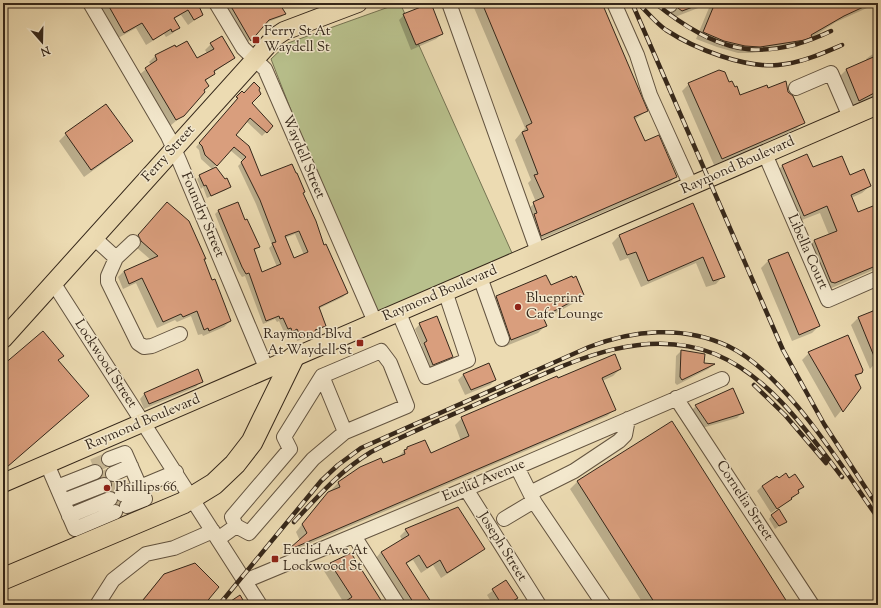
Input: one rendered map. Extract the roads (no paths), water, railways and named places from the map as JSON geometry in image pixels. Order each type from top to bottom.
[{"type":"highway","points":[[3,579],[192,498],[225,475],[244,453],[259,430],[293,358]]},
{"type":"main road","name":"Ferry Street","points":[[3,339],[54,284],[93,237],[174,149],[254,58],[275,37],[284,31],[351,4]]},
{"type":"main road","name":"Raymond Boulevard","points":[[3,483],[878,105]]},
{"type":"street","name":"Foundry Street","points":[[90,3],[168,136],[267,370]]},
{"type":"street","name":"Waydell Street","points":[[216,3],[243,48],[265,69],[375,322]]},
{"type":"street","points":[[449,3],[538,252]]},
{"type":"street","points":[[614,3],[637,55],[650,95],[691,186]]},
{"type":"street","points":[[796,88],[831,73],[850,117]]},
{"type":"street","name":"Libella Court","points":[[765,154],[828,300],[878,278]]},
{"type":"street","points":[[93,237],[116,258]]},
{"type":"street","points":[[133,242],[116,258],[108,276],[108,282],[138,343],[144,347],[152,346],[180,334]]},
{"type":"street","points":[[480,277],[502,339]]},
{"type":"street","name":"Lockwood Street","points":[[54,284],[260,605]]},
{"type":"street","points":[[398,312],[426,377],[468,360],[445,291]]},
{"type":"street","points":[[290,449],[232,517],[236,526],[249,533],[313,459],[345,432],[407,406],[390,363],[381,351],[322,376],[284,437],[290,449],[313,459]]},
{"type":"street","points":[[322,376],[345,432]]},
{"type":"street","name":"Euclid Avenue","points":[[245,581],[518,467],[722,379]]},
{"type":"street","name":"Cornelia Street","points":[[676,398],[812,605]]},
{"type":"street","points":[[504,519],[532,497],[620,441],[625,435],[628,419]]},
{"type":"street","points":[[47,464],[75,529],[111,486],[125,453],[135,476]]},
{"type":"street","points":[[518,467],[532,497],[604,605]]},
{"type":"street","points":[[63,502],[111,486],[135,476],[176,472]]},
{"type":"street","points":[[63,502],[111,486],[135,476]]},
{"type":"street","name":"Joseph Street","points":[[466,489],[539,605]]},
{"type":"street","points":[[97,605],[113,580],[146,554],[174,548],[215,535],[236,526]]},
{"type":"street","points":[[354,536],[398,605]]},
{"type":"tunnel","points":[[93,466],[109,459]]},
{"type":"tunnel","points":[[101,479],[113,474]]},
{"type":"tunnel","points":[[107,492],[119,487]]},
{"type":"tunnel","points":[[113,506],[125,501]]},
{"type":"railway","points":[[632,3],[783,350],[824,424],[878,507]]},
{"type":"railway","points":[[638,3],[666,30],[691,44],[720,56],[735,60],[765,65],[786,64],[811,58],[842,45]]},
{"type":"railway","points":[[655,3],[697,32],[718,42],[738,48],[760,50],[782,48],[805,42],[831,31]]},
{"type":"railway","points":[[219,605],[321,481],[338,465],[361,448],[589,347],[606,341],[640,334],[658,332],[676,333],[711,339],[728,346],[750,359],[771,377],[811,423],[878,518]]},
{"type":"railway","points":[[294,522],[340,475],[371,452],[543,374],[600,353],[628,346],[657,344],[686,346],[715,354],[735,364],[753,376],[786,407],[842,477]]},
{"type":"railway","points":[[754,385],[785,415],[826,463]]},
{"type":"place","name":"Ferry St At Waydell St","points":[[256,40]]},
{"type":"place","name":"Blueprint Cafe Lounge","points":[[518,307]]},
{"type":"place","name":"Raymond Blvd At Waydell St","points":[[360,343]]},
{"type":"place","name":"Phillips 66","points":[[107,488]]},
{"type":"place","name":"Euclid Ave At Lockwood St","points":[[275,559]]}]
